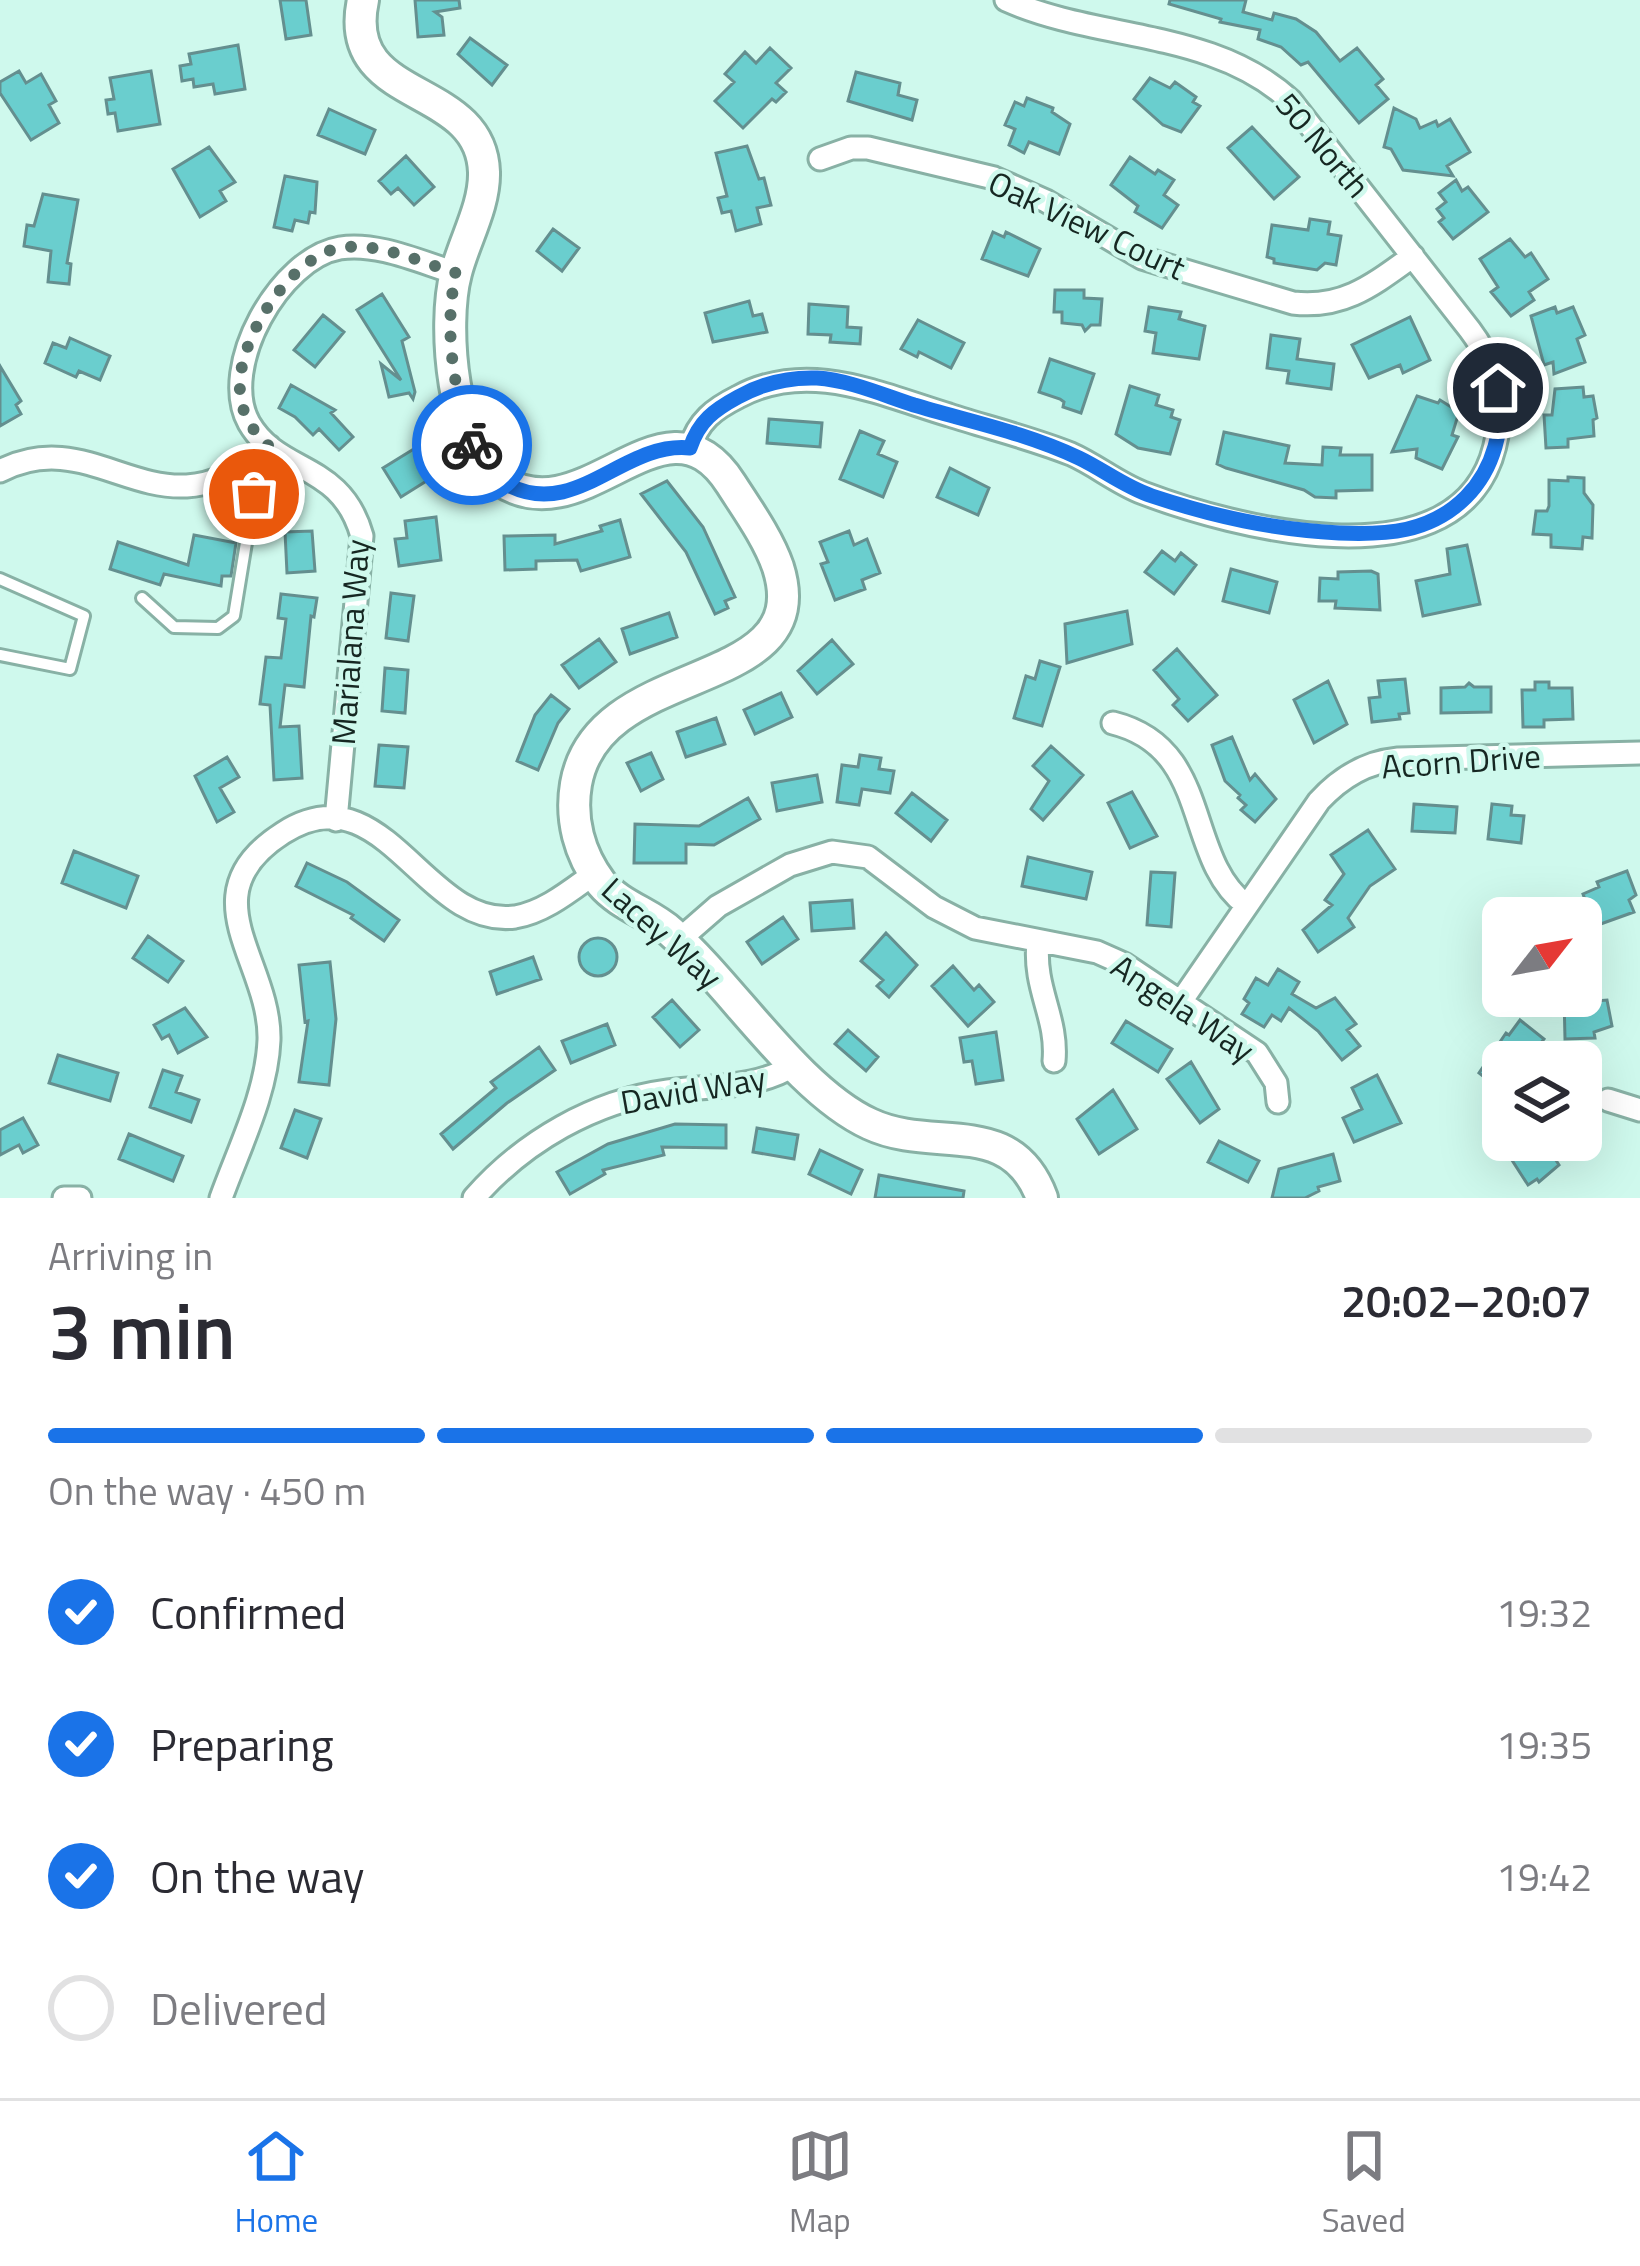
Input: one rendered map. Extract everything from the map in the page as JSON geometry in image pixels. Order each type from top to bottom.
[{"type":"street","points":[[363,0],[362,33],[375,65],[393,81],[454,112],[468,126],[480,151],[484,184],[456,273],[450,328],[457,386],[474,451],[498,479],[525,491],[560,494],[653,452],[690,448]]},
{"type":"street","name":"50 North","points":[[690,448],[706,417],[736,398],[781,380],[823,378],[1035,442],[1076,457],[1139,491],[1238,522],[1289,530],[1396,534],[1450,510],[1474,488],[1492,457],[1500,416],[1498,388],[1484,350],[1303,114],[1263,78],[1202,52],[1006,0]]},
{"type":"street","name":"Oak View Court","points":[[820,159],[851,148],[868,148],[976,172],[1028,191],[1142,258],[1293,304],[1350,299],[1413,256]]},
{"type":"street","points":[[0,471],[31,459],[58,457],[147,484],[180,487],[214,481],[243,467],[269,446],[246,416],[240,379],[246,354],[292,272],[324,252],[358,247],[456,273]]},
{"type":"street","name":"Marialana Way","points":[[269,446],[335,487],[355,515],[362,536],[336,820]]},
{"type":"street","name":"Lacey Way","points":[[690,448],[723,472],[766,543],[780,578],[780,604],[770,632],[750,654],[634,704],[609,722],[590,746],[578,773],[574,806],[578,838],[595,873],[616,897],[680,940],[836,1104],[874,1126],[905,1136],[980,1141],[1002,1148],[1028,1171],[1042,1198]]},
{"type":"street","points":[[1114,723],[1154,740],[1172,760],[1226,887],[1246,905]]},
{"type":"street","name":"Acorn Drive","points":[[1182,1000],[1319,801],[1338,782],[1373,763],[1640,753]]},
{"type":"street","points":[[221,1198],[259,1092],[269,1041],[264,995],[238,931],[238,891],[247,868],[276,838],[299,825],[336,820],[359,824],[383,837],[458,903],[491,917],[536,910],[595,873]]},
{"type":"street","name":"Angela Way","points":[[680,940],[718,906],[790,865],[832,852],[857,854],[878,862],[934,907],[975,928],[1111,958],[1257,1053],[1276,1083],[1279,1102]]},
{"type":"street","points":[[1038,942],[1036,976],[1053,1025],[1054,1061]]},
{"type":"street","name":"David Way","points":[[474,1198],[526,1150],[565,1124],[603,1107],[667,1091],[768,1080],[796,1064]]},
{"type":"street","points":[[1608,1100],[1640,1110]]},
{"type":"street","points":[[64,1198],[80,1198]]},
{"type":"lane","points":[[142,598],[174,628],[218,628],[234,616],[254,494],[253,482],[243,467]]},
{"type":"lane","points":[[0,579],[84,616],[70,669],[0,655]]},
{"type":"building","points":[[280,0],[306,0],[311,35],[286,39]]},
{"type":"building","points":[[415,0],[459,0],[460,8],[435,12],[442,17],[444,35],[418,37]]},
{"type":"building","points":[[1170,0],[1246,0],[1243,12],[1272,20],[1274,13],[1296,19],[1316,32],[1340,61],[1357,48],[1383,79],[1376,85],[1388,99],[1359,123],[1308,62],[1301,65],[1281,47],[1258,39],[1260,30],[1220,22],[1169,4]]},
{"type":"building","points":[[470,38],[507,65],[492,85],[458,54]]},
{"type":"building","points":[[238,45],[245,89],[215,94],[213,84],[194,87],[193,79],[182,81],[180,66],[191,64],[189,54]]},
{"type":"building","points":[[770,48],[791,68],[776,83],[786,92],[776,102],[772,99],[743,128],[715,101],[734,82],[725,74],[745,52],[756,63]]},
{"type":"building","points":[[19,71],[26,83],[41,74],[56,101],[49,105],[59,123],[31,140],[0,93],[0,82]]},
{"type":"building","points":[[151,71],[160,124],[118,131],[115,113],[108,114],[106,100],[114,99],[110,78]]},
{"type":"building","points":[[856,72],[900,83],[898,95],[917,100],[912,120],[848,101]]},
{"type":"building","points":[[1150,78],[1170,88],[1175,82],[1196,97],[1193,102],[1200,106],[1181,132],[1163,125],[1134,99]]},
{"type":"building","points":[[1027,98],[1053,108],[1070,124],[1059,154],[1029,142],[1024,153],[1009,145],[1015,129],[1005,125],[1015,102],[1024,106]]},
{"type":"building","points":[[1394,108],[1416,119],[1420,128],[1450,119],[1470,152],[1447,166],[1453,176],[1403,170],[1391,149],[1384,147]]},
{"type":"building","points":[[329,109],[375,130],[365,154],[318,135]]},
{"type":"building","points":[[1252,127],[1299,177],[1274,199],[1228,148]]},
{"type":"building","points":[[747,146],[759,179],[764,178],[771,205],[757,208],[761,224],[736,231],[731,211],[722,213],[718,198],[727,196],[716,153]]},
{"type":"building","points":[[209,147],[235,182],[220,191],[226,201],[200,217],[173,169]]},
{"type":"building","points":[[406,156],[434,187],[414,205],[398,188],[391,194],[379,181]]},
{"type":"building","points":[[1130,157],[1174,180],[1164,195],[1178,205],[1162,228],[1135,212],[1138,206],[1111,185]]},
{"type":"building","points":[[285,176],[317,182],[315,213],[310,212],[308,223],[295,220],[292,231],[274,227]]},
{"type":"building","points":[[1456,180],[1488,212],[1453,239],[1439,222],[1444,218],[1437,209],[1446,202],[1439,193]]},
{"type":"building","points":[[43,194],[78,200],[67,263],[71,264],[69,284],[48,282],[51,251],[24,246],[27,225],[34,226]]},
{"type":"building","points":[[1310,219],[1330,222],[1328,234],[1341,236],[1336,265],[1325,263],[1317,270],[1274,263],[1267,257],[1272,225],[1308,230]]},
{"type":"building","points":[[553,229],[579,248],[562,271],[537,251]]},
{"type":"building","points":[[993,232],[1004,237],[1006,232],[1040,249],[1028,276],[982,259]]},
{"type":"building","points":[[1510,239],[1525,257],[1531,253],[1548,279],[1529,292],[1534,300],[1511,316],[1491,292],[1498,287],[1480,259]]},
{"type":"building","points":[[1055,290],[1084,290],[1084,298],[1102,299],[1100,325],[1085,331],[1082,325],[1062,323],[1062,312],[1054,312]]},
{"type":"building","points":[[382,294],[409,337],[402,341],[413,399],[409,393],[389,397],[381,364],[401,380],[357,310]]},
{"type":"building","points":[[749,301],[753,316],[762,314],[767,332],[713,342],[705,313]]},
{"type":"building","points":[[809,304],[848,307],[847,327],[861,328],[860,344],[830,342],[831,335],[808,334]]},
{"type":"building","points":[[1149,307],[1181,312],[1179,319],[1205,326],[1199,359],[1153,353],[1156,333],[1145,331]]},
{"type":"building","points":[[1555,307],[1557,313],[1573,307],[1585,335],[1577,339],[1585,362],[1554,374],[1553,362],[1544,365],[1531,316]]},
{"type":"building","points":[[323,315],[344,332],[315,367],[294,350]]},
{"type":"building","points":[[1410,317],[1430,360],[1403,373],[1400,365],[1369,378],[1352,345]]},
{"type":"building","points":[[918,320],[964,343],[951,368],[901,349]]},
{"type":"building","points":[[1271,335],[1300,339],[1297,359],[1334,364],[1331,389],[1287,383],[1289,371],[1267,368]]},
{"type":"building","points":[[70,338],[110,356],[100,380],[79,371],[76,377],[45,363],[53,343],[66,348]]},
{"type":"building","points":[[1050,359],[1094,374],[1081,413],[1039,392]]},
{"type":"building","points":[[0,366],[21,401],[16,405],[21,414],[0,426]]},
{"type":"building","points":[[291,385],[335,410],[331,413],[353,437],[339,450],[319,429],[313,435],[279,408]]},
{"type":"building","points":[[1130,386],[1159,395],[1156,405],[1173,410],[1171,417],[1180,420],[1170,454],[1138,448],[1116,434]]},
{"type":"building","points":[[1583,387],[1584,397],[1593,396],[1594,436],[1568,439],[1568,447],[1546,448],[1544,415],[1552,415],[1555,389]]},
{"type":"building","points":[[1417,396],[1440,400],[1459,412],[1452,435],[1458,437],[1442,469],[1416,458],[1417,449],[1392,452]]},
{"type":"building","points":[[769,419],[822,423],[820,447],[767,443]]},
{"type":"building","points":[[860,431],[884,441],[878,454],[897,462],[883,497],[840,479]]},
{"type":"building","points":[[1224,432],[1289,446],[1285,463],[1322,465],[1323,447],[1341,448],[1340,455],[1372,455],[1372,490],[1315,497],[1226,468],[1217,464]]},
{"type":"building","points":[[417,447],[436,475],[401,497],[383,468]]},
{"type":"building","points":[[950,468],[989,488],[978,515],[937,497]]},
{"type":"building","points":[[1568,477],[1584,478],[1584,493],[1593,505],[1592,538],[1583,537],[1582,549],[1551,547],[1551,535],[1533,534],[1536,511],[1547,511],[1549,506],[1549,480],[1568,481]]},
{"type":"building","points":[[667,481],[703,527],[735,597],[725,601],[728,608],[715,614],[686,552],[641,494]]},
{"type":"building","points":[[436,517],[441,560],[399,566],[395,539],[407,538],[405,521]]},
{"type":"building","points":[[620,520],[630,557],[581,571],[577,560],[536,561],[536,569],[505,570],[504,536],[555,535],[555,544],[602,531],[600,526]]},
{"type":"building","points":[[312,531],[315,571],[287,573],[285,532]]},
{"type":"building","points":[[849,531],[854,545],[867,539],[880,573],[862,580],[865,589],[835,600],[821,564],[828,562],[820,542]]},
{"type":"building","points":[[194,535],[236,543],[231,576],[222,576],[221,586],[164,574],[160,585],[110,569],[118,542],[188,565]]},
{"type":"building","points":[[1467,545],[1480,604],[1423,616],[1416,581],[1450,574],[1447,549]]},
{"type":"building","points":[[1162,551],[1175,561],[1181,553],[1196,565],[1174,594],[1145,572]]},
{"type":"building","points":[[1231,569],[1277,582],[1269,613],[1223,601]]},
{"type":"building","points":[[1378,574],[1380,610],[1335,608],[1336,601],[1319,601],[1320,578]]},
{"type":"building","points":[[391,593],[414,596],[408,641],[386,638]]},
{"type":"building","points":[[281,594],[317,598],[304,687],[285,685],[280,727],[299,726],[302,778],[274,780],[270,705],[260,704],[266,657],[281,658],[286,619],[278,618]]},
{"type":"building","points":[[1127,611],[1132,644],[1067,663],[1065,624]]},
{"type":"building","points":[[669,613],[677,637],[630,654],[622,629]]},
{"type":"building","points":[[599,639],[616,662],[579,688],[562,665]]},
{"type":"building","points":[[832,640],[853,664],[817,694],[798,671]]},
{"type":"building","points":[[1177,649],[1217,695],[1188,721],[1173,705],[1179,699],[1154,670]]},
{"type":"building","points":[[1040,661],[1060,667],[1042,726],[1014,718],[1026,676],[1035,679]]},
{"type":"building","points":[[385,668],[408,670],[405,713],[382,711]]},
{"type":"building","points":[[1405,679],[1409,713],[1399,714],[1400,719],[1372,722],[1369,698],[1380,697],[1378,681]]},
{"type":"building","points":[[1328,681],[1347,724],[1314,743],[1294,700]]},
{"type":"building","points":[[1535,682],[1549,682],[1549,688],[1572,688],[1573,719],[1523,727],[1522,690],[1535,690]]},
{"type":"building","points":[[1469,683],[1491,687],[1491,712],[1441,713],[1441,688]]},
{"type":"building","points":[[781,693],[792,717],[755,734],[744,710]]},
{"type":"building","points":[[551,695],[569,709],[538,770],[517,761],[535,715]]},
{"type":"building","points":[[716,718],[725,744],[686,757],[677,732]]},
{"type":"building","points":[[1232,737],[1250,780],[1255,774],[1276,799],[1255,822],[1241,810],[1246,805],[1225,781],[1212,745]]},
{"type":"building","points":[[379,745],[408,747],[404,788],[375,786]]},
{"type":"building","points":[[1051,746],[1083,775],[1043,820],[1031,809],[1049,781],[1033,766]]},
{"type":"building","points":[[651,753],[663,779],[641,791],[627,763]]},
{"type":"building","points":[[860,755],[881,758],[879,769],[894,771],[890,793],[862,789],[859,805],[837,802],[842,765],[858,767]]},
{"type":"building","points":[[227,757],[239,777],[220,788],[234,812],[217,822],[195,776]]},
{"type":"building","points":[[817,775],[822,802],[777,811],[772,783]]},
{"type":"building","points":[[1132,792],[1157,836],[1130,848],[1108,803]]},
{"type":"building","points":[[912,793],[947,820],[931,841],[896,813]]},
{"type":"building","points":[[748,798],[760,819],[714,845],[686,844],[686,863],[634,863],[635,824],[699,826]]},
{"type":"building","points":[[1414,804],[1457,807],[1455,833],[1412,831]]},
{"type":"building","points":[[1492,804],[1512,806],[1511,815],[1524,816],[1521,843],[1488,839]]},
{"type":"building","points":[[1368,830],[1395,869],[1370,886],[1348,918],[1354,927],[1318,952],[1303,930],[1332,905],[1325,900],[1344,874],[1331,855]]},
{"type":"building","points":[[74,851],[138,876],[126,908],[62,883]]},
{"type":"building","points":[[1028,857],[1092,872],[1086,899],[1022,886]]},
{"type":"building","points":[[307,863],[347,882],[399,920],[384,941],[353,915],[296,886]]},
{"type":"building","points":[[1627,871],[1636,895],[1629,900],[1634,912],[1602,923],[1602,897],[1583,894],[1599,887],[1597,882]]},
{"type":"building","points":[[1151,872],[1175,873],[1171,927],[1147,925]]},
{"type":"building","points":[[852,900],[854,928],[812,931],[810,903]]},
{"type":"building","points":[[783,917],[798,939],[762,964],[747,942]]},
{"type":"building","points":[[886,933],[917,965],[889,997],[877,986],[883,980],[861,961]]},
{"type":"building","points":[[148,936],[183,961],[168,982],[133,958]]},
{"type":"building","points":[[598,938],[611,944],[617,957],[611,970],[598,976],[585,970],[579,957],[585,944]]},
{"type":"building","points":[[533,957],[541,979],[497,994],[490,972]]},
{"type":"building","points":[[330,962],[336,1019],[329,1085],[299,1082],[308,1021],[299,965]]},
{"type":"building","points":[[953,966],[974,990],[979,985],[994,1002],[968,1026],[932,986]]},
{"type":"building","points":[[1278,969],[1299,982],[1292,994],[1316,1008],[1335,998],[1356,1024],[1347,1030],[1360,1046],[1342,1060],[1318,1031],[1289,1008],[1281,1021],[1272,1015],[1264,1027],[1242,1014],[1256,978],[1268,985]]},
{"type":"building","points":[[672,1000],[699,1030],[680,1047],[653,1017]]},
{"type":"building","points":[[1602,1000],[1607,1000],[1612,1026],[1594,1032],[1595,1038],[1565,1039],[1564,1017],[1602,1017]]},
{"type":"building","points":[[185,1008],[207,1037],[178,1053],[169,1035],[162,1039],[154,1025]]},
{"type":"building","points":[[1520,1020],[1544,1039],[1501,1041]]},
{"type":"building","points":[[1126,1021],[1172,1049],[1158,1072],[1112,1043]]},
{"type":"building","points":[[607,1024],[615,1045],[571,1063],[562,1041]]},
{"type":"building","points":[[848,1030],[878,1057],[866,1071],[835,1044]]},
{"type":"building","points":[[996,1032],[1003,1080],[976,1084],[972,1061],[964,1062],[960,1038]]},
{"type":"building","points":[[539,1047],[555,1070],[453,1149],[441,1134],[496,1088],[491,1082]]},
{"type":"building","points":[[58,1055],[118,1073],[110,1101],[49,1083]]},
{"type":"building","points":[[1191,1062],[1219,1109],[1200,1123],[1167,1079]]},
{"type":"building","points":[[163,1070],[182,1076],[176,1092],[199,1100],[191,1122],[150,1107]]},
{"type":"building","points":[[1377,1075],[1401,1123],[1354,1142],[1343,1118],[1362,1109],[1352,1088]]},
{"type":"building","points":[[1113,1090],[1137,1129],[1099,1154],[1077,1119]]},
{"type":"building","points":[[295,1110],[321,1119],[307,1158],[281,1148]]},
{"type":"building","points":[[23,1118],[38,1145],[23,1153],[19,1145],[0,1155],[0,1130]]},
{"type":"building","points":[[675,1124],[726,1125],[726,1148],[662,1147],[664,1155],[603,1170],[605,1174],[570,1194],[557,1172],[608,1144]]},
{"type":"building","points":[[757,1128],[798,1135],[794,1159],[753,1152]]},
{"type":"building","points":[[129,1134],[183,1156],[173,1181],[119,1159]]},
{"type":"building","points":[[1219,1141],[1259,1161],[1248,1182],[1208,1162]]},
{"type":"building","points":[[820,1150],[862,1170],[851,1194],[809,1174]]},
{"type":"building","points":[[1333,1154],[1340,1181],[1318,1187],[1319,1191],[1305,1198],[1272,1198],[1279,1169]]},
{"type":"building","points":[[1513,1161],[1556,1161],[1559,1165],[1539,1182],[1528,1185]]},
{"type":"building","points":[[879,1175],[964,1191],[963,1198],[875,1198]]},
{"type":"way so far","points":[[254,494],[253,482],[243,467],[269,446],[246,416],[240,391],[242,366],[284,281],[313,257],[335,249],[369,248],[456,273],[451,345],[472,445]]},
{"type":"route","points":[[472,445],[488,470],[511,487],[560,494],[653,452],[690,448],[706,417],[752,389],[781,380],[823,378],[1035,442],[1076,457],[1139,491],[1238,522],[1272,529],[1383,535],[1422,526],[1459,504],[1474,488],[1496,444],[1498,388]]}]
